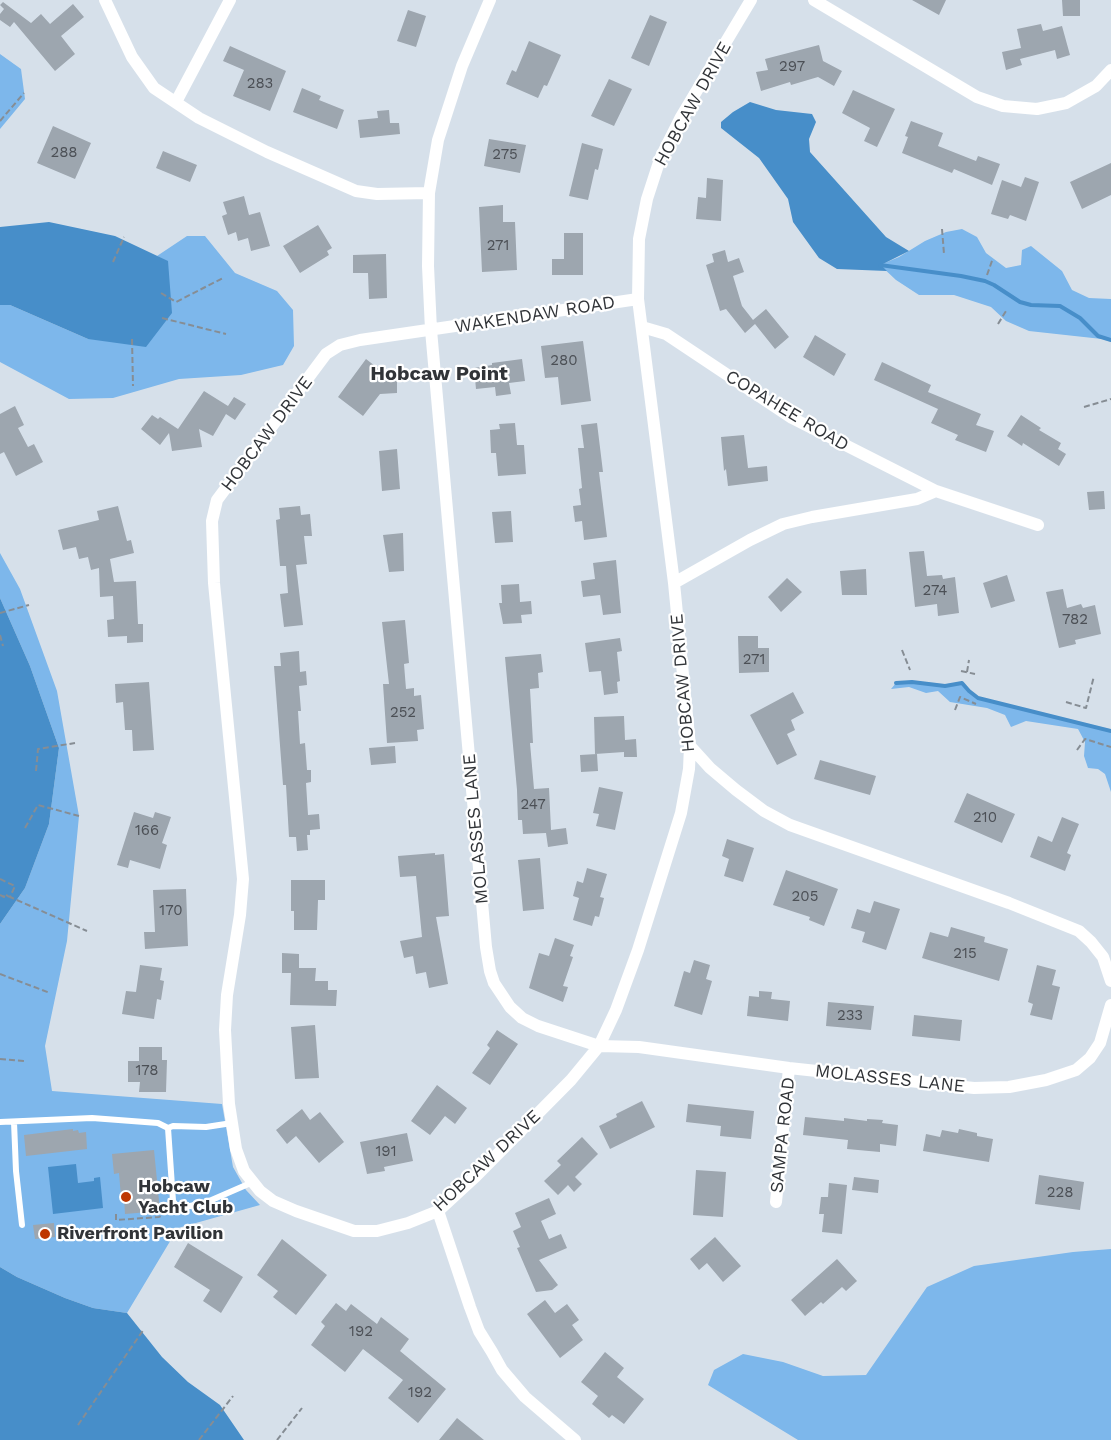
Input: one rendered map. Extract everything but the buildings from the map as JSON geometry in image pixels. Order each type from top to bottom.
[{"type":"street","points":[[105,0],[132,57],[154,88],[199,118],[267,152],[356,191],[377,194],[429,193]]},
{"type":"street","points":[[176,102],[230,0]]},
{"type":"street","name":"MOLASSES LANE","points":[[490,0],[462,66],[438,140],[429,193],[428,267],[431,330],[486,947],[490,971],[510,1007],[522,1018],[538,1026],[599,1046],[639,1047],[789,1068],[974,1088],[1009,1087],[1046,1080],[1076,1070],[1090,1058],[1100,1043],[1111,1005]]},
{"type":"street","name":"HOBCAW DRIVE","points":[[431,330],[360,340],[340,345],[326,354],[217,500],[212,522],[214,583],[243,879],[240,915],[227,995],[225,1030],[236,1149],[244,1171],[260,1191],[273,1201],[354,1230],[377,1231],[408,1223],[438,1211],[489,1164],[562,1090],[599,1046],[616,1010],[638,950],[667,860],[685,793],[690,746],[674,583],[638,299],[639,239],[646,199],[660,159],[681,117],[751,0]]},
{"type":"street","points":[[814,0],[977,97],[1003,106],[1037,109],[1066,103],[1096,86],[1111,70]]},
{"type":"street","name":"WAKENDAW ROAD","points":[[431,330],[638,299]]},
{"type":"street","name":"COPAHEE ROAD","points":[[642,327],[666,334],[792,418],[936,491],[1038,525]]},
{"type":"street","points":[[674,583],[783,524],[917,499],[936,491]]},
{"type":"street","points":[[690,746],[710,768],[736,790],[764,811],[790,825],[998,898],[1079,931],[1103,957],[1111,981]]},
{"type":"street","name":"SAMPA ROAD","points":[[776,1202],[789,1068]]},
{"type":"street","points":[[438,1211],[475,1321],[497,1361],[525,1397],[575,1440]]},
{"type":"lane","points":[[0,1122],[92,1119],[158,1124],[168,1128],[173,1126],[206,1127],[232,1123]]},
{"type":"lane","points":[[14,1122],[16,1171],[22,1225]]},
{"type":"lane","points":[[168,1128],[173,1201],[176,1205],[186,1207],[207,1202],[253,1182]]},
{"type":"path","points":[[0,121],[24,93]]},
{"type":"path","points":[[942,229],[944,254]]},
{"type":"path","points":[[113,262],[124,237]]},
{"type":"path","points":[[987,275],[993,258]]},
{"type":"path","points":[[161,293],[176,302],[223,278]]},
{"type":"path","points":[[998,324],[1006,311]]},
{"type":"path","points":[[162,318],[226,334]]},
{"type":"path","points":[[132,339],[133,386]]},
{"type":"path","points":[[1084,407],[1111,399]]},
{"type":"path","points":[[0,613],[29,605]]},
{"type":"path","points":[[0,635],[3,646]]},
{"type":"path","points":[[902,650],[909,670]]},
{"type":"path","points":[[967,672],[969,660]]},
{"type":"path","points":[[961,671],[975,674]]},
{"type":"path","points":[[1066,702],[1086,708],[1094,676]]},
{"type":"path","points":[[955,710],[960,697],[976,704]]},
{"type":"path","points":[[1077,750],[1085,739],[1111,747]]},
{"type":"path","points":[[36,771],[38,749],[75,743]]},
{"type":"path","points":[[25,828],[38,805],[79,816]]},
{"type":"path","points":[[0,879],[15,886],[10,897]]},
{"type":"path","points":[[0,895],[4,897],[5,894],[87,931]]},
{"type":"path","points":[[0,974],[50,993]]},
{"type":"path","points":[[0,1059],[25,1062]]},
{"type":"path","points":[[116,1214],[116,1220],[159,1216],[176,1205]]},
{"type":"path","points":[[78,1425],[144,1329]]},
{"type":"path","points":[[199,1440],[233,1396]]},
{"type":"path","points":[[277,1440],[302,1408]]},
{"type":"shaded area","points":[[0,54],[21,69],[25,99],[0,129]]},
{"type":"shaded area","points":[[750,102],[776,110],[812,114],[816,122],[809,139],[810,152],[886,237],[909,251],[881,265],[887,271],[837,269],[819,258],[793,222],[788,199],[759,158],[721,128],[721,122]]},
{"type":"shaded area","points":[[49,222],[115,236],[168,261],[172,313],[146,347],[88,339],[10,305],[0,305],[0,227]]},
{"type":"shaded area","points":[[962,229],[977,237],[986,253],[1006,268],[1021,265],[1022,250],[1031,246],[1062,271],[1072,290],[1089,298],[1111,299],[1111,340],[1029,331],[1006,321],[991,307],[954,295],[919,295],[896,280],[880,265],[899,257],[925,241],[946,232]]},
{"type":"shaded area","points":[[187,236],[205,236],[235,273],[277,291],[293,310],[294,346],[283,365],[241,375],[179,379],[113,398],[69,399],[0,362],[0,305],[10,305],[88,339],[168,262],[157,256]]},
{"type":"shaded area","name":"Hobcaw Yacht Club","points":[[0,553],[20,589],[57,691],[79,816],[67,941],[45,1046],[52,1091],[222,1104],[233,1167],[246,1190],[260,1205],[178,1228],[127,1313],[93,1308],[65,1298],[0,1267],[0,924],[25,888],[49,824],[59,748],[30,666],[0,598]]},
{"type":"shaded area","points":[[0,598],[30,666],[59,748],[49,824],[25,888],[0,924]]},
{"type":"shaded area","points":[[912,682],[945,686],[962,683],[978,698],[1111,731],[1111,792],[1105,774],[1098,769],[1088,768],[1084,756],[1085,742],[1078,729],[1026,721],[1011,727],[1005,715],[987,708],[950,702],[938,691],[926,693],[909,687],[891,689],[896,683]]},
{"type":"shaded area","points":[[76,1164],[78,1183],[94,1181],[94,1178],[100,1177],[103,1208],[53,1214],[48,1167]]},
{"type":"shaded area","points":[[1111,1249],[1111,1440],[798,1440],[708,1385],[714,1370],[743,1354],[783,1362],[823,1376],[866,1375],[927,1287],[974,1266]]},
{"type":"shaded area","points":[[0,1267],[65,1298],[93,1308],[127,1313],[162,1357],[188,1382],[220,1405],[244,1440],[0,1440]]},
{"type":"waterway","points":[[880,265],[985,281],[1020,302],[1031,305],[1060,306],[1080,318],[1098,336],[1111,340]]},
{"type":"waterway","points":[[896,683],[912,682],[945,686],[962,683],[978,698],[1111,731]]},
{"type":"place","name":"Hobcaw Yacht Club","points":[[126,1197]]},
{"type":"place","name":"Riverfront Pavilion","points":[[45,1234]]},
{"type":"district","name":"Hobcaw Point","points":[[439,374]]}]
